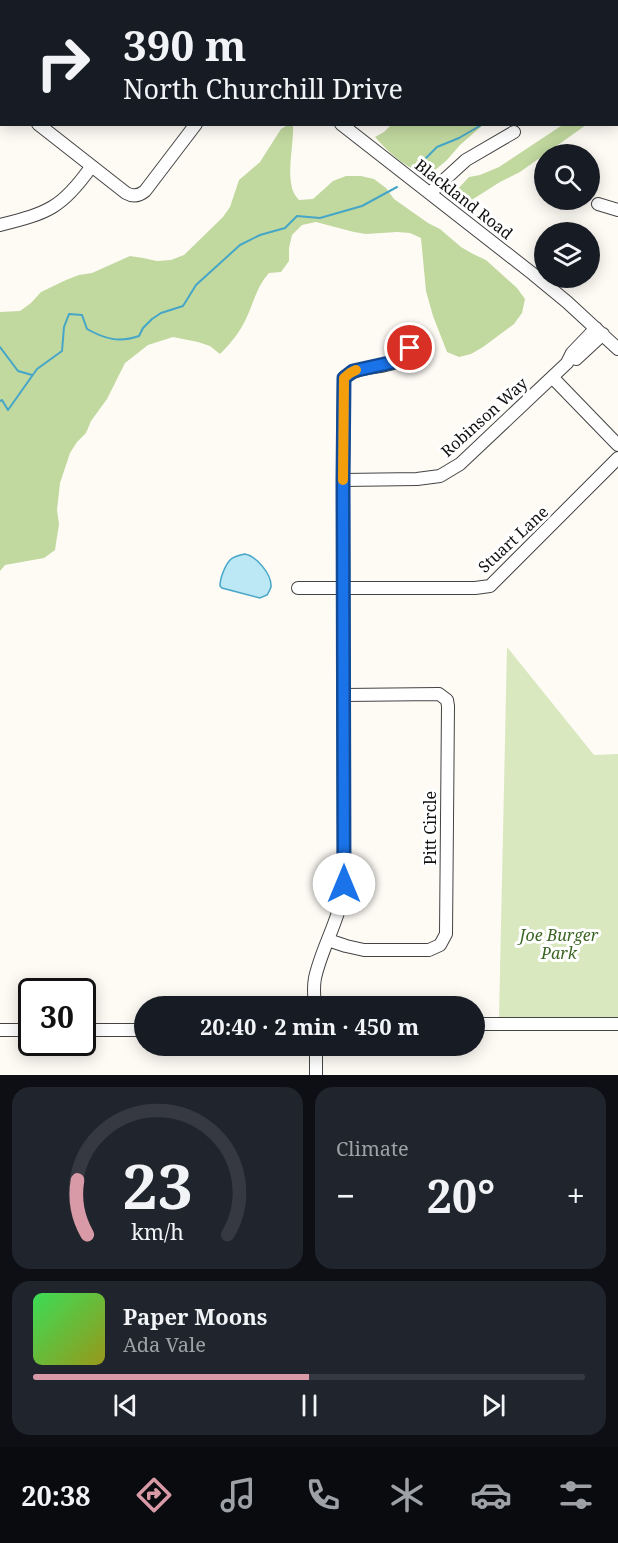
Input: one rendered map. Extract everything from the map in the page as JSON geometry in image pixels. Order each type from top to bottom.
[{"type":"street","points":[[40,126],[91,167],[133,196],[138,196],[145,191],[194,126]]},
{"type":"street","name":"Blackland Road","points":[[344,126],[533,274],[618,349]]},
{"type":"street","points":[[430,193],[466,160],[514,132]]},
{"type":"street","points":[[0,225],[38,215],[63,201],[76,189],[91,167]]},
{"type":"street","points":[[600,205],[618,210]]},
{"type":"street","name":"Robinson Way","points":[[343,480],[417,480],[440,476],[460,464],[567,363],[572,353],[600,331]]},
{"type":"street","points":[[314,996],[315,977],[342,900],[344,884],[344,378],[353,371],[398,361],[410,348]]},
{"type":"street","points":[[552,377],[618,445]]},
{"type":"street","name":"Stuart Lane","points":[[298,588],[475,588],[490,586],[618,458]]},
{"type":"street","name":"Pitt Circle","points":[[328,940],[364,950],[429,950],[440,945],[446,934],[447,700],[439,694],[344,695]]},
{"type":"street","points":[[485,1024],[618,1024]]},
{"type":"street","points":[[0,1030],[18,1030]]},
{"type":"street","points":[[96,1030],[134,1030]]},
{"type":"street","points":[[316,1056],[316,1075]]},
{"type":"green space","points":[[293,126],[291,180],[293,191],[299,200],[313,199],[333,181],[346,176],[374,179],[386,188],[394,199],[440,229],[461,247],[486,260],[517,288],[525,299],[522,313],[514,324],[483,347],[471,354],[459,357],[447,352],[433,316],[426,291],[421,238],[410,233],[397,232],[366,234],[316,222],[302,225],[292,235],[289,261],[281,272],[269,273],[258,290],[241,329],[220,354],[210,346],[173,337],[148,345],[125,363],[107,399],[91,421],[86,433],[70,453],[60,483],[57,510],[59,524],[55,550],[44,558],[5,565],[0,571],[0,312],[20,311],[41,292],[130,256],[157,261],[171,260],[184,255],[223,217],[230,207],[239,180],[260,162],[281,129]]},
{"type":"green space","points":[[390,126],[482,126],[429,175],[399,160],[386,149],[375,137]]},
{"type":"green space","points":[[561,126],[585,126],[559,144],[534,144],[534,162],[470,201],[461,201],[454,193],[469,177],[499,167]]},
{"type":"green space","name":"Joe Burger Park","points":[[507,647],[594,755],[618,754],[618,1017],[499,1018]]},
{"type":"water","points":[[245,554],[254,558],[266,571],[271,582],[267,595],[260,598],[220,586],[223,572],[231,559]]},
{"type":"waterway","points":[[418,166],[437,147],[480,126]]},
{"type":"waterway","points":[[0,401],[2,400],[8,410],[37,369],[62,351],[64,327],[69,314],[82,315],[87,329],[106,337],[125,339],[139,336],[152,319],[161,313],[183,306],[196,285],[240,245],[260,235],[285,228],[297,216],[320,218],[362,206],[397,187]]},
{"type":"waterway","points":[[0,347],[18,371],[32,375]]},
{"type":"slow traffic","points":[[343,480],[344,378],[356,370]]},
{"type":"route","points":[[344,884],[344,378],[353,371],[398,361],[410,348]]}]
